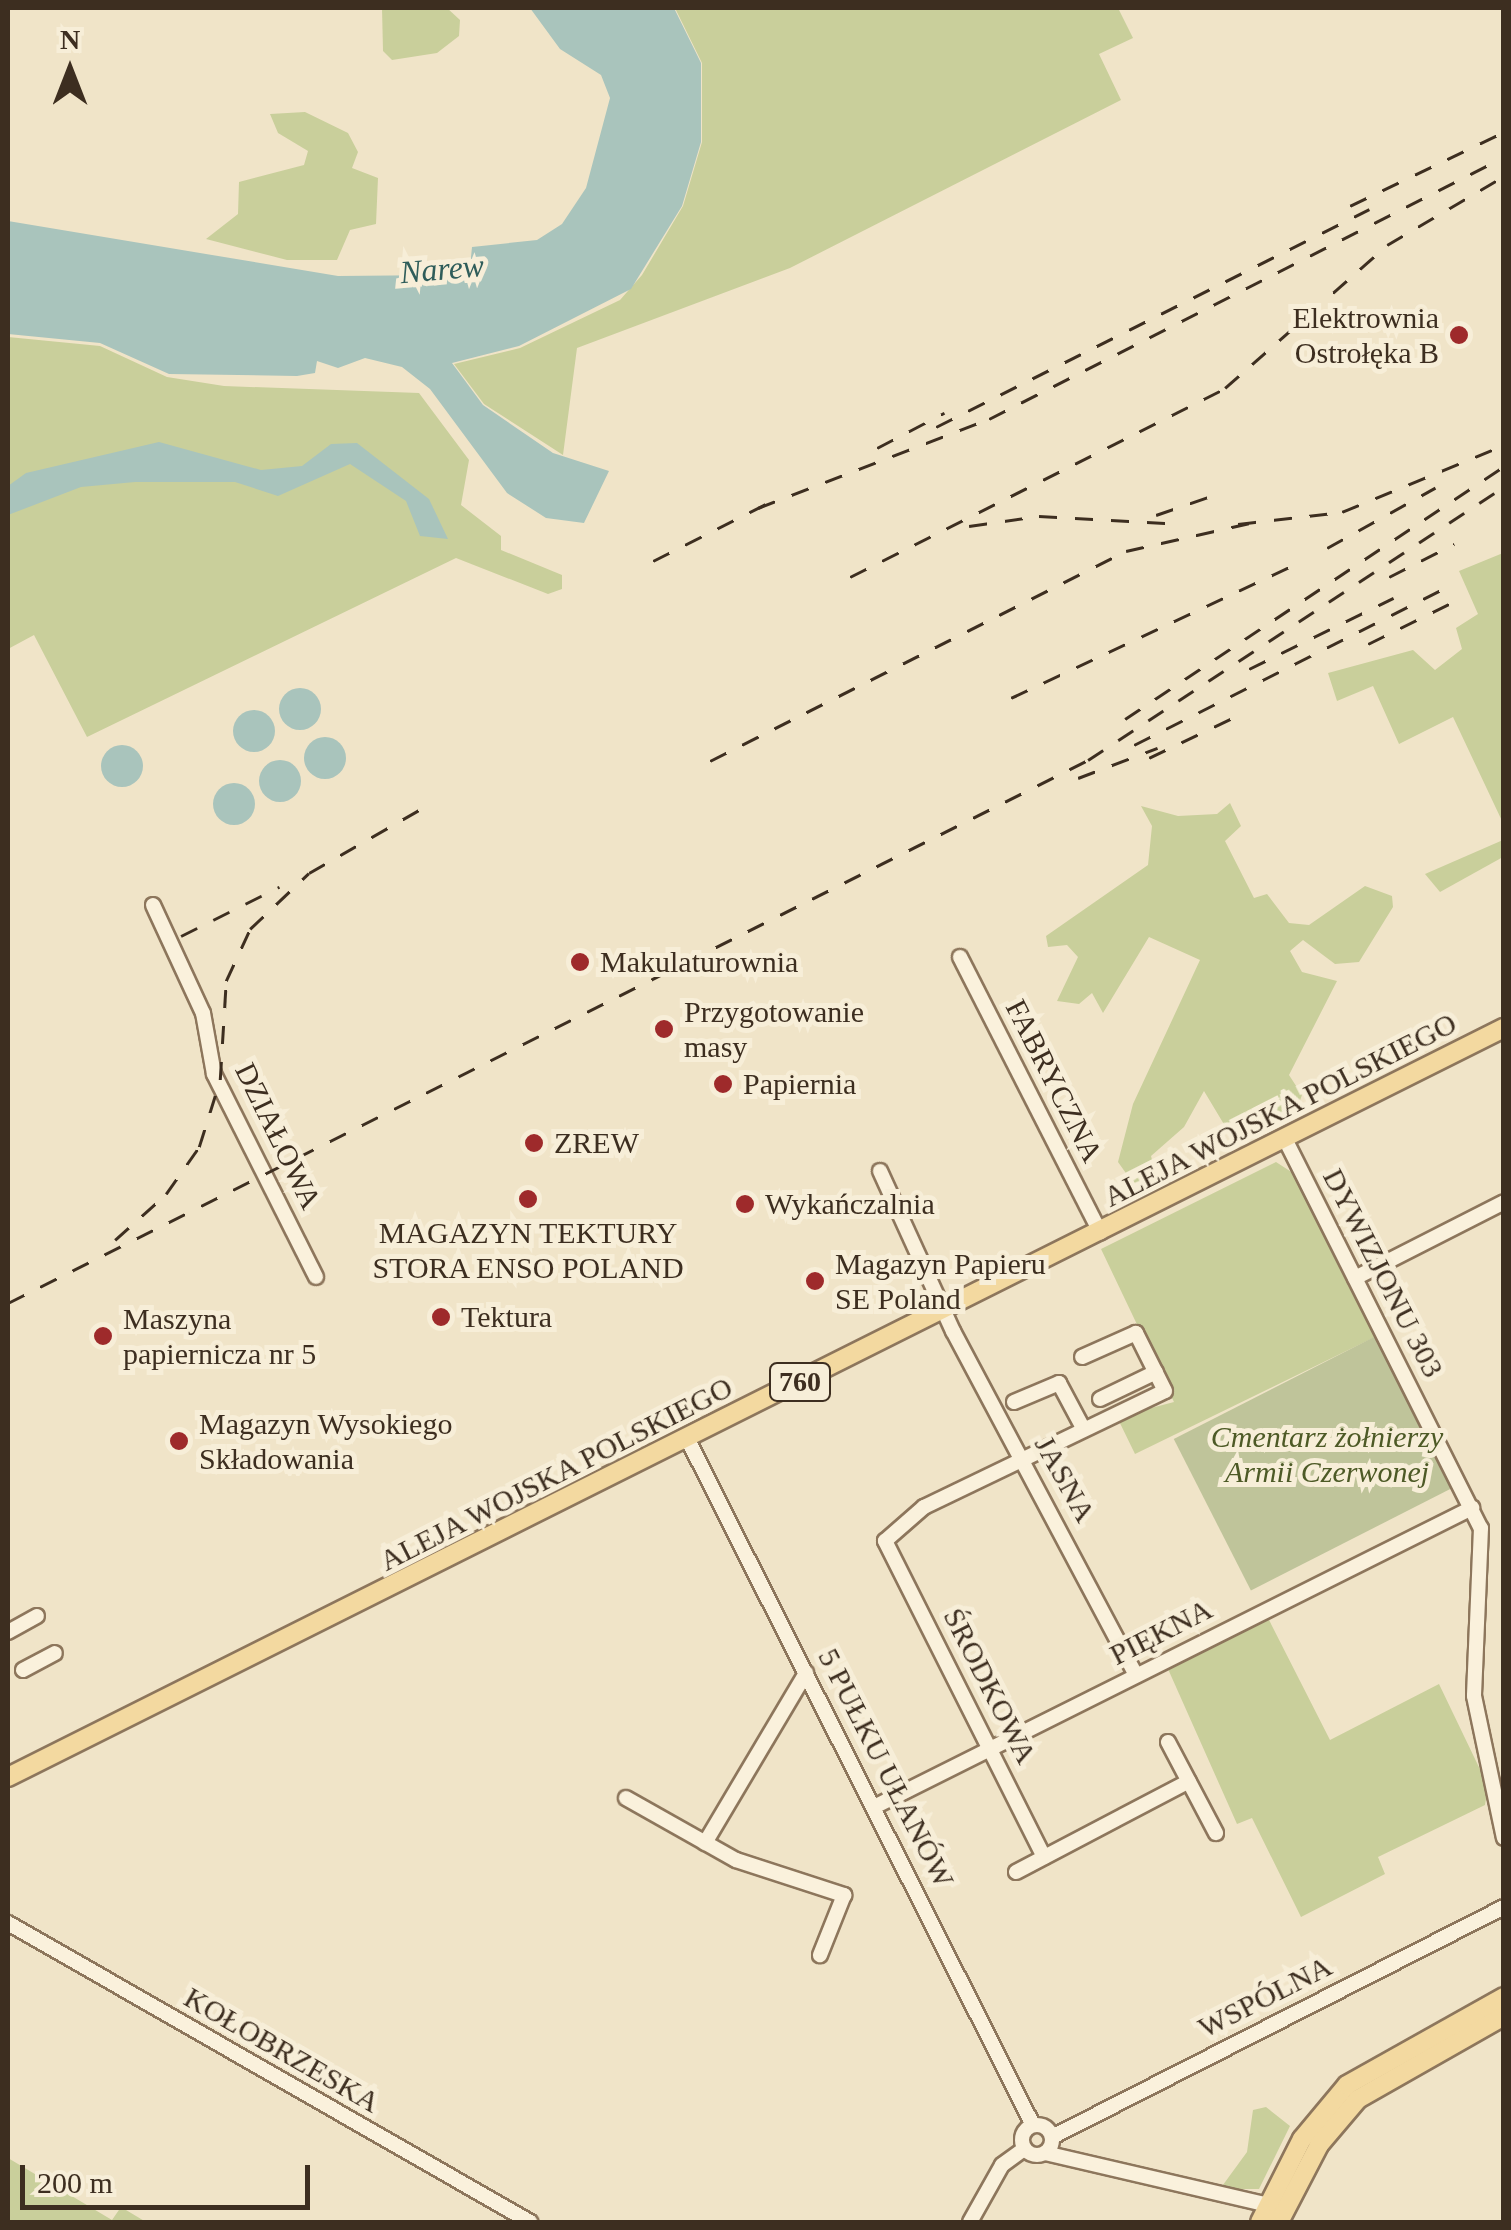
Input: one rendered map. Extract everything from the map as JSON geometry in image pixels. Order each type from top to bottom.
[{"type":"main road","name":"ALEJA WOJSKA POLSKIEGO","points":[[8,1777],[1504,1028]]},
{"type":"main road","points":[[1264,2214],[1302,2139],[1347,2085],[1504,1997]]},
{"type":"main road","points":[[1279,2222],[1319,2145],[1358,2099],[1504,2016]]},
{"type":"street","name":"DZIAŁOWA","points":[[154,906],[203,1013],[214,1074],[316,1277]]},
{"type":"street","name":"FABRYCZNA","points":[[960,958],[1100,1232]]},
{"type":"street","name":"DYWIZJONU 303","points":[[1284,1138],[1481,1528],[1474,1696],[1504,1838]]},
{"type":"street","name":"JASNA","points":[[880,1171],[945,1311],[1136,1675]]},
{"type":"street","points":[[1355,1278],[1504,1202]]},
{"type":"street","points":[[1021,1458],[1165,1391],[1134,1333],[1082,1357]]},
{"type":"street","points":[[1100,1399],[1156,1372]]},
{"type":"street","points":[[1014,1402],[1059,1382],[1083,1428]]},
{"type":"street","name":"5 PUŁKU UŁANÓW","points":[[687,1438],[1033,2125]]},
{"type":"street","name":"ŚRODKOWA","points":[[1021,1458],[924,1507],[885,1541],[1044,1857]]},
{"type":"street","name":"PIĘKNA","points":[[874,1807],[1472,1508]]},
{"type":"street","points":[[8,1632],[37,1616]]},
{"type":"street","points":[[23,1670],[56,1653]]},
{"type":"street","points":[[705,1842],[806,1672]]},
{"type":"street","points":[[1168,1742],[1216,1833]]},
{"type":"street","points":[[1016,1872],[1188,1781]]},
{"type":"street","points":[[626,1798],[705,1842],[846,1896],[820,1954]]},
{"type":"street","name":"WSPÓLNA","points":[[1052,2136],[1504,1907]]},
{"type":"street","name":"KOŁOBRZESKA","points":[[8,1923],[530,2222]]},
{"type":"street","points":[[970,2222],[1002,2166],[1024,2148],[1033,2125],[1052,2136],[1045,2153]]},
{"type":"street","points":[[1024,2148],[1264,2214]]},
{"type":"green space","points":[[382,8],[447,8],[460,20],[459,36],[437,53],[392,60],[383,51]]},
{"type":"green space","points":[[675,8],[1118,8],[1133,38],[1099,54],[1121,100],[790,268],[577,348],[563,455],[484,404],[454,364],[520,348],[620,300],[642,275],[683,206],[702,142],[702,63]]},
{"type":"green space","points":[[305,112],[348,133],[358,152],[352,168],[378,178],[376,224],[350,230],[337,260],[287,260],[206,239],[238,214],[239,182],[304,165],[308,151],[278,133],[270,114]]},
{"type":"green space","points":[[8,337],[100,346],[167,377],[224,386],[419,393],[469,460],[461,505],[501,536],[501,550],[562,575],[562,589],[548,594],[456,558],[87,737],[34,635],[8,649]]},
{"type":"green space","points":[[1503,553],[1503,823],[1453,717],[1399,744],[1373,686],[1337,701],[1328,673],[1413,650],[1435,670],[1462,649],[1456,628],[1478,614],[1459,571]]},
{"type":"green space","points":[[1230,803],[1241,826],[1225,841],[1254,898],[1267,894],[1289,923],[1309,925],[1365,886],[1392,896],[1393,907],[1359,962],[1335,964],[1303,940],[1290,951],[1302,972],[1337,981],[1289,1075],[1302,1095],[1298,1106],[1258,1132],[1231,1136],[1204,1091],[1184,1127],[1151,1156],[1157,1179],[1133,1183],[1118,1162],[1133,1104],[1200,960],[1149,937],[1103,1013],[1092,993],[1079,1004],[1057,1001],[1078,957],[1067,945],[1048,947],[1046,936],[1148,865],[1152,826],[1141,806],[1178,816],[1217,814]]},
{"type":"green space","points":[[1503,840],[1503,857],[1440,892],[1425,874]]},
{"type":"green space","points":[[1276,1162],[1296,1175],[1379,1335],[1135,1454],[1117,1417],[1174,1402],[1101,1249]]},
{"type":"green space","name":"Cmentarz żołnierzy Armii Czerwonej","points":[[1376,1336],[1453,1487],[1251,1591],[1174,1439]]},
{"type":"green space","points":[[1268,1618],[1330,1740],[1439,1684],[1488,1786],[1485,1805],[1378,1857],[1385,1874],[1301,1917],[1252,1818],[1237,1824],[1168,1669]]},
{"type":"green space","points":[[1266,2107],[1290,2126],[1259,2189],[1220,2189],[1247,2152],[1253,2110]]},
{"type":"green space","points":[[8,2158],[112,2220],[121,2207],[146,2222],[8,2222]]},
{"type":"water","points":[[530,8],[674,8],[701,63],[701,142],[682,206],[631,289],[519,346],[452,363],[483,405],[553,453],[609,471],[584,523],[546,518],[507,493],[430,389],[402,367],[365,358],[338,368],[317,361],[315,373],[297,376],[169,374],[100,343],[8,334],[8,221],[338,276],[445,275],[470,267],[472,247],[537,240],[562,224],[586,188],[610,98],[601,75],[560,49]]},
{"type":"water","points":[[159,442],[261,470],[302,466],[331,444],[357,443],[429,499],[448,539],[420,536],[406,501],[350,464],[278,496],[235,482],[135,482],[81,487],[8,515],[8,486],[26,473]]},
{"type":"water","points":[[300,688],[315,694],[321,709],[315,724],[300,730],[285,724],[279,709],[285,694]]},
{"type":"water","points":[[254,710],[269,716],[275,731],[269,746],[254,752],[239,746],[233,731],[239,716]]},
{"type":"water","points":[[325,737],[340,743],[346,758],[340,773],[325,779],[310,773],[304,758],[310,743]]},
{"type":"water","points":[[122,745],[137,751],[143,766],[137,781],[122,787],[107,781],[101,766],[107,751]]},
{"type":"water","points":[[280,760],[295,766],[301,781],[295,796],[280,802],[265,796],[259,781],[265,766]]},
{"type":"water","points":[[234,783],[249,789],[255,804],[249,819],[234,825],[219,819],[213,804],[219,789]]},
{"type":"railway","points":[[1350,206],[1504,132]]},
{"type":"railway","points":[[758,508],[989,419],[1504,157]]},
{"type":"railway","points":[[850,577],[1225,388],[1387,245],[1504,176]]},
{"type":"railway","points":[[936,427],[1369,209]]},
{"type":"railway","points":[[877,448],[944,413]]},
{"type":"railway","points":[[1238,524],[1342,512],[1504,445]]},
{"type":"railway","points":[[1125,719],[1504,466]]},
{"type":"railway","points":[[8,1303],[1088,760],[1504,487]]},
{"type":"railway","points":[[1327,548],[1435,488]]},
{"type":"railway","points":[[1156,515],[1214,495]]},
{"type":"railway","points":[[653,561],[770,502]]},
{"type":"railway","points":[[969,526],[1039,516],[1183,524]]},
{"type":"railway","points":[[710,761],[1126,551],[1250,523]]},
{"type":"railway","points":[[1389,577],[1454,544]]},
{"type":"railway","points":[[1011,698],[1302,561]]},
{"type":"railway","points":[[1134,745],[1449,586]]},
{"type":"railway","points":[[1249,669],[1393,598]]},
{"type":"railway","points":[[1368,644],[1457,600]]},
{"type":"railway","points":[[1149,758],[1241,714]]},
{"type":"railway","points":[[1078,778],[1157,748]]},
{"type":"railway","points":[[115,1240],[166,1194],[199,1147],[220,1080],[226,981],[250,929],[309,873],[419,810]]},
{"type":"railway","points":[[181,936],[279,887]]},
{"type":"place","name":"Elektrownia Ostrołęka B","points":[[1459,335]]},
{"type":"place","name":"Makulaturownia","points":[[580,962]]},
{"type":"place","name":"Przygotowanie masy","points":[[664,1029]]},
{"type":"place","name":"Papiernia","points":[[723,1084]]},
{"type":"place","name":"ZREW","points":[[534,1143]]},
{"type":"place","name":"MAGAZYN TEKTURY STORA ENSO POLAND","points":[[528,1199]]},
{"type":"place","name":"Wykańczalnia","points":[[745,1204]]},
{"type":"place","name":"Magazyn Papieru SE Poland","points":[[815,1281]]},
{"type":"place","name":"Tektura","points":[[441,1317]]},
{"type":"place","name":"Maszyna papiernicza nr 5","points":[[103,1336]]},
{"type":"place","name":"Magazyn Wysokiego Składowania","points":[[179,1441]]},
{"type":"water label","name":"Narew","points":[[442,269]]}]
